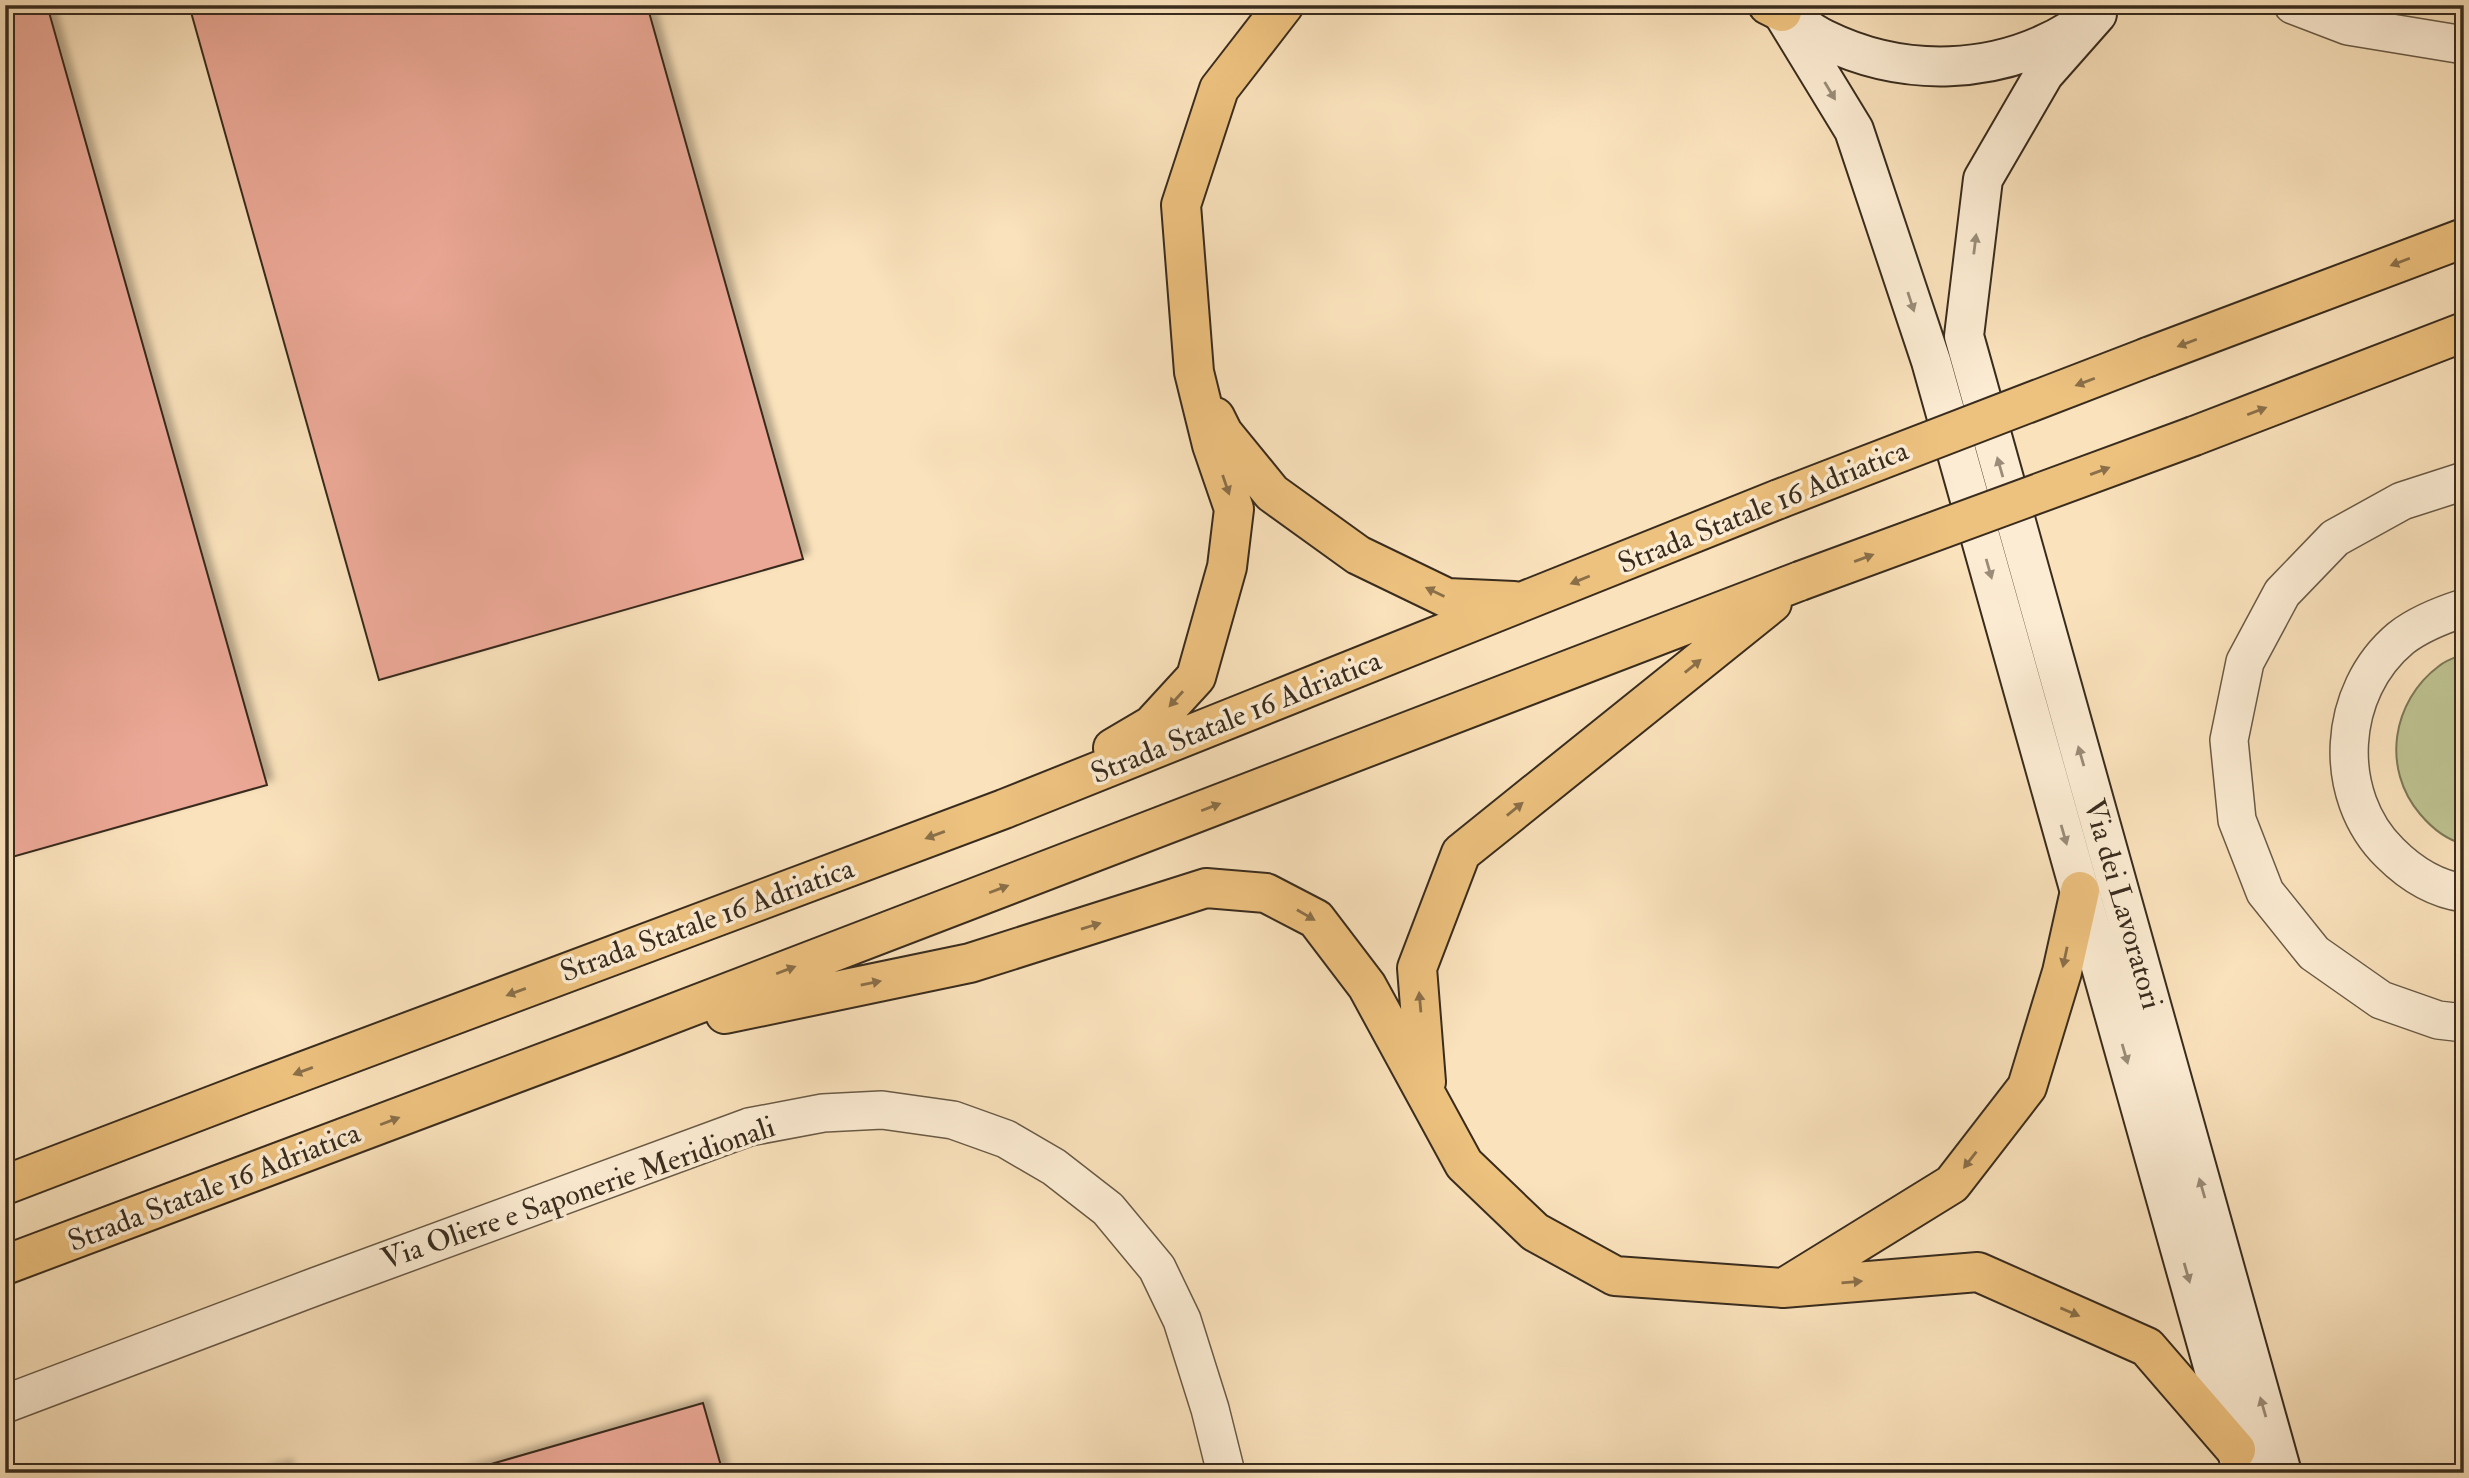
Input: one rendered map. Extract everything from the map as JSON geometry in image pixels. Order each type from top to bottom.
[{"type":"highway","points":[[1004,809],[1152,725],[1196,677],[1227,567],[1234,509],[1212,445],[1194,372],[1181,205],[1219,89],[1284,5]]},
{"type":"highway","name":"Strada Statale 16 Adriatica","points":[[5,1185],[1004,809],[1779,499],[2464,238]]},
{"type":"highway","name":"Strada Statale 16 Adriatica","points":[[5,1265],[612,1037],[1800,581],[2194,436],[2464,332]]},
{"type":"highway","points":[[1194,372],[1223,433],[1272,493],[1358,555],[1447,598],[1527,601]]},
{"type":"highway","points":[[1427,1094],[1417,968],[1461,853],[1800,581]]},
{"type":"highway","points":[[612,1037],[970,963],[1206,888],[1266,893],[1316,919],[1367,986],[1464,1164],[1535,1232],[1615,1276],[1783,1288],[1978,1272],[2147,1347],[2240,1462]]},
{"type":"highway","points":[[1783,1288],[1952,1184],[2027,1087],[2062,972],[2080,891]]},
{"type":"main road","points":[[1775,7],[1822,38],[1858,54],[1906,64],[1951,67],[1985,63],[2028,52],[2057,39],[2101,10]]},
{"type":"main road","name":"Via dei Lavoratori","points":[[1775,7],[1854,130],[1931,361],[2240,1462]]},
{"type":"main road","name":"Via dei Lavoratori","points":[[2101,10],[2044,74],[1983,179],[1964,336],[2281,1473]]},
{"type":"street","points":[[2293,5],[2348,26],[2464,45]]},
{"type":"street","points":[[2376,5],[2427,37]]},
{"type":"street","points":[[2464,481],[2402,501],[2335,538],[2282,593],[2245,662],[2229,740],[2236,820],[2265,891],[2314,953],[2381,1000],[2438,1020],[2464,1024]]},
{"type":"street","points":[[2464,608],[2441,615],[2401,638],[2371,673],[2353,713],[2347,757],[2356,801],[2377,841],[2409,872],[2449,891],[2464,894]]},
{"type":"street","name":"Via Oliere e Saponerie Meridionali","points":[[5,1404],[749,1127],[823,1113],[882,1110],[953,1120],[1006,1139],[1054,1167],[1108,1209],[1157,1268],[1182,1320],[1210,1409],[1226,1473]]},
{"type":"green space","points":[[2464,654],[2464,844],[2439,832],[2420,814],[2408,796],[2396,756],[2402,716],[2411,697],[2439,666]]},
{"type":"building","points":[[5,5],[47,5],[267,785],[5,859]]},
{"type":"building","points":[[189,5],[647,5],[803,559],[379,680]]},
{"type":"building","points":[[2464,1198],[2464,1229],[2456,1201]]},
{"type":"building","points":[[703,1403],[723,1473],[460,1473]]},
{"type":"building","points":[[286,1466],[288,1473],[261,1473]]}]
